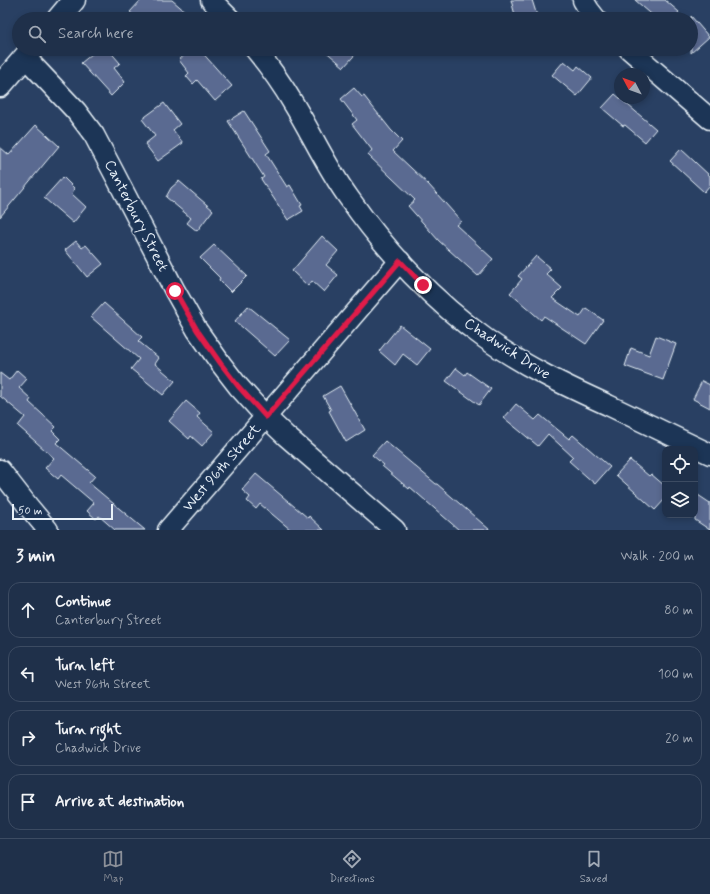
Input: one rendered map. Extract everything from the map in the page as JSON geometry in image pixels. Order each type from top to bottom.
[{"type":"main road","points":[[64,12],[74,0]]},
{"type":"main road","points":[[0,86],[25,56]]},
{"type":"street","points":[[211,0],[223,12]]},
{"type":"street","points":[[583,0],[591,12]]},
{"type":"street","name":"Canterbury Street","points":[[30,56],[94,135],[175,291],[197,330],[221,364],[238,386],[266,417],[395,530]]},
{"type":"street","name":"Chadwick Drive","points":[[261,56],[275,74],[290,98],[326,163],[348,198],[380,239],[400,261],[452,312],[486,339],[526,364],[566,386],[710,454]]},
{"type":"street","points":[[637,56],[710,119]]},
{"type":"street","name":"West 96th Street","points":[[168,530],[400,261]]},
{"type":"street","points":[[0,470],[48,530]]},
{"type":"building","points":[[141,0],[172,0],[186,12],[130,12]]},
{"type":"building","points":[[511,0],[532,0],[536,12],[514,12]]},
{"type":"building","points":[[635,0],[665,0],[679,12],[649,12]]},
{"type":"building","points":[[698,24],[709,37],[698,47]]},
{"type":"building","points":[[90,56],[114,56],[120,63],[114,68],[125,82],[111,96],[81,63]]},
{"type":"building","points":[[183,56],[205,56],[232,86],[215,101],[197,80],[193,84],[186,76],[189,73],[179,60]]},
{"type":"building","points":[[331,56],[354,56],[344,67]]},
{"type":"building","points":[[564,61],[575,70],[578,66],[592,78],[577,96],[552,75]]},
{"type":"building","points":[[354,88],[362,97],[364,96],[391,130],[402,141],[393,151],[429,185],[461,221],[456,225],[493,259],[478,276],[439,241],[408,206],[415,200],[368,155],[372,150],[352,124],[357,120],[341,99]]},
{"type":"building","points":[[614,95],[614,104],[627,104],[656,129],[645,142],[602,108]]},
{"type":"building","points":[[164,103],[180,124],[173,130],[183,143],[158,161],[145,144],[155,136],[142,119]]},
{"type":"building","points":[[244,111],[270,151],[266,154],[287,187],[290,185],[302,205],[300,206],[303,211],[288,220],[261,179],[264,177],[228,121]]},
{"type":"building","points":[[36,125],[59,146],[0,217],[0,147],[9,155]]},
{"type":"building","points":[[681,149],[710,176],[710,185],[704,192],[670,161]]},
{"type":"building","points":[[63,177],[74,188],[72,194],[86,207],[73,223],[44,198]]},
{"type":"building","points":[[179,181],[213,210],[197,231],[187,223],[191,218],[166,197],[171,188]]},
{"type":"building","points":[[322,236],[338,251],[326,265],[338,275],[324,292],[312,281],[308,286],[292,271]]},
{"type":"building","points":[[76,241],[82,248],[86,245],[103,264],[87,277],[65,250]]},
{"type":"building","points":[[214,245],[247,276],[231,292],[219,280],[220,278],[200,258]]},
{"type":"building","points":[[536,256],[551,269],[546,274],[562,288],[552,298],[580,317],[586,308],[603,320],[586,344],[544,316],[541,320],[510,293],[522,279],[518,276]]},
{"type":"building","points":[[104,303],[142,337],[138,341],[159,358],[155,364],[175,381],[163,395],[131,369],[139,359],[91,317]]},
{"type":"building","points":[[248,306],[290,340],[275,356],[235,321]]},
{"type":"building","points":[[400,325],[430,349],[417,365],[403,354],[395,365],[379,351]]},
{"type":"building","points":[[656,336],[676,344],[663,380],[625,366],[631,348],[649,355]]},
{"type":"building","points":[[456,368],[465,375],[467,372],[491,389],[479,405],[446,381]]},
{"type":"building","points":[[17,370],[27,379],[19,388],[31,399],[29,402],[56,427],[52,431],[60,439],[56,443],[95,476],[89,483],[145,530],[115,530],[99,516],[96,519],[87,511],[94,503],[61,475],[58,479],[45,468],[54,458],[18,426],[25,417],[0,396],[0,373],[9,380]]},
{"type":"building","points":[[702,381],[710,385],[710,408],[693,399]]},
{"type":"building","points":[[340,386],[365,430],[346,442],[329,411],[331,410],[323,396]]},
{"type":"building","points":[[186,401],[200,413],[197,417],[214,432],[202,446],[191,436],[189,439],[169,421]]},
{"type":"building","points":[[516,404],[535,420],[540,415],[569,439],[573,435],[610,467],[595,484],[569,461],[573,457],[548,434],[538,446],[504,418]]},
{"type":"building","points":[[385,441],[490,530],[459,530],[410,487],[409,489],[382,466],[384,465],[372,455]]},
{"type":"building","points":[[630,460],[649,476],[651,474],[662,483],[662,502],[655,510],[616,475]]},
{"type":"building","points":[[256,474],[308,518],[309,516],[324,530],[291,530],[260,504],[256,509],[247,501],[250,497],[242,490]]},
{"type":"building","points":[[698,495],[710,503],[710,530],[695,520],[695,518],[698,518]]},
{"type":"route","points":[[175,291],[197,330],[221,364],[238,386],[266,417],[400,261],[423,285]]}]
